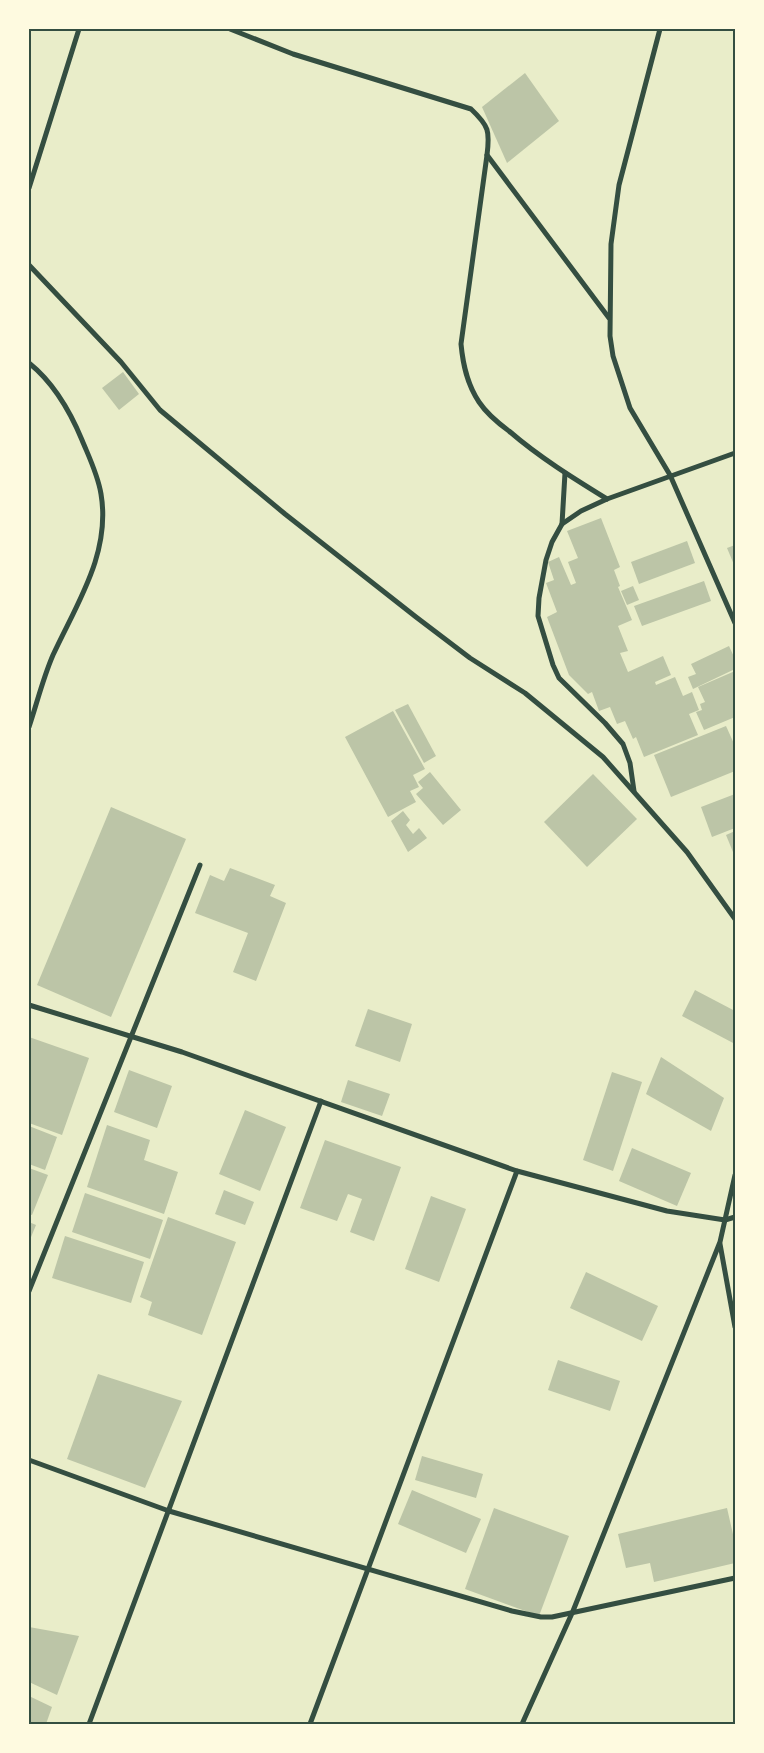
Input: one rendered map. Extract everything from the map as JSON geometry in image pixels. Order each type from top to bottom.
[{"type":"street","points":[[29,188],[79,29]]},
{"type":"street","points":[[230,29],[292,54],[471,109],[484,121],[489,136],[461,344],[463,364],[468,382],[479,402],[492,418],[523,444],[607,499]]},
{"type":"street","points":[[660,29],[620,185],[611,244],[609,318],[613,356],[630,408],[670,475],[735,623]]},
{"type":"street","points":[[487,155],[609,318]]},
{"type":"street","points":[[29,265],[121,362],[160,410],[285,514],[416,617],[470,658],[504,678],[550,712],[603,757],[687,852],[735,919]]},
{"type":"street","points":[[29,363],[42,373],[61,398],[76,425],[93,465],[101,493],[103,530],[93,571],[52,658],[29,727]]},
{"type":"street","points":[[562,524],[581,511],[607,499],[735,452]]},
{"type":"street","points":[[565,473],[562,524],[552,542],[546,560],[538,607],[540,625],[559,678],[605,722],[623,744],[630,764],[634,792]]},
{"type":"street","points":[[29,1291],[200,865]]},
{"type":"street","points":[[29,1005],[182,1052],[516,1171],[667,1211],[724,1220],[735,1217]]},
{"type":"street","points":[[89,1724],[321,1102]]},
{"type":"street","points":[[310,1724],[516,1171]]},
{"type":"street","points":[[522,1724],[573,1611],[720,1242],[735,1174]]},
{"type":"street","points":[[720,1242],[735,1327]]},
{"type":"street","points":[[29,1460],[169,1511],[512,1611],[535,1616],[552,1617],[735,1578]]},
{"type":"building","points":[[525,73],[559,121],[507,163],[482,107]]},
{"type":"building","points":[[123,372],[139,394],[119,410],[102,388]]},
{"type":"building","points":[[601,518],[620,567],[614,570],[620,586],[618,587],[632,620],[618,626],[628,651],[620,653],[628,672],[663,656],[671,675],[655,682],[656,685],[675,677],[683,696],[692,692],[699,710],[689,714],[698,735],[644,757],[636,737],[633,739],[625,721],[617,724],[610,707],[599,711],[592,692],[588,694],[569,675],[547,617],[557,612],[546,583],[554,580],[548,562],[559,557],[571,585],[576,583],[568,562],[578,558],[567,531]]},
{"type":"building","points":[[687,541],[695,563],[639,584],[631,562]]},
{"type":"building","points":[[735,545],[735,567],[727,548]]},
{"type":"building","points":[[704,581],[711,601],[642,626],[634,606]]},
{"type":"building","points":[[633,586],[639,600],[627,605],[621,591]]},
{"type":"building","points":[[729,646],[735,659],[735,669],[693,689],[688,677],[696,674],[691,664]]},
{"type":"building","points":[[735,671],[735,717],[704,730],[696,712],[702,710],[700,704],[705,702],[698,687]]},
{"type":"building","points":[[408,704],[436,756],[424,763],[395,710]]},
{"type":"building","points":[[393,711],[425,769],[413,775],[419,787],[410,791],[416,802],[388,817],[345,737]]},
{"type":"building","points":[[726,726],[735,746],[735,771],[671,797],[654,755]]},
{"type":"building","points":[[430,772],[461,810],[443,825],[416,794],[423,788],[418,782]]},
{"type":"building","points":[[593,774],[637,819],[587,867],[544,822]]},
{"type":"building","points":[[735,794],[735,828],[712,837],[701,807]]},
{"type":"building","points":[[111,807],[186,839],[111,1017],[37,985]]},
{"type":"building","points":[[403,811],[410,820],[406,825],[413,834],[419,828],[427,838],[408,852],[391,821]]},
{"type":"building","points":[[735,831],[735,851],[733,852],[726,835]]},
{"type":"building","points":[[230,868],[275,885],[270,896],[286,903],[256,981],[233,972],[248,933],[195,913],[210,875],[224,881]]},
{"type":"building","points":[[695,990],[735,1011],[735,1044],[682,1016]]},
{"type":"building","points":[[368,1009],[412,1024],[400,1062],[355,1046]]},
{"type":"building","points":[[29,1037],[89,1058],[62,1135],[29,1123]]},
{"type":"building","points":[[661,1057],[724,1098],[711,1131],[646,1094]]},
{"type":"building","points":[[129,1070],[172,1086],[157,1128],[114,1112]]},
{"type":"building","points":[[612,1072],[642,1082],[613,1171],[583,1160]]},
{"type":"building","points":[[348,1080],[390,1094],[382,1116],[341,1102]]},
{"type":"building","points":[[245,1110],[286,1127],[260,1191],[219,1174]]},
{"type":"building","points":[[107,1125],[150,1140],[144,1160],[178,1172],[164,1214],[87,1187]]},
{"type":"building","points":[[29,1126],[57,1137],[45,1170],[29,1164]]},
{"type":"building","points":[[325,1140],[401,1167],[374,1241],[350,1232],[362,1199],[348,1194],[337,1221],[300,1208]]},
{"type":"building","points":[[632,1148],[691,1173],[677,1206],[619,1181]]},
{"type":"building","points":[[29,1168],[48,1175],[32,1215],[29,1214]]},
{"type":"building","points":[[224,1190],[254,1202],[245,1225],[215,1214]]},
{"type":"building","points":[[85,1193],[163,1220],[150,1259],[72,1232]]},
{"type":"building","points":[[431,1196],[466,1209],[439,1282],[405,1269]]},
{"type":"building","points":[[168,1217],[236,1242],[202,1335],[148,1315],[152,1302],[140,1297]]},
{"type":"building","points":[[29,1222],[36,1225],[29,1242]]},
{"type":"building","points":[[65,1236],[144,1262],[131,1303],[52,1278]]},
{"type":"building","points":[[586,1272],[658,1306],[642,1341],[570,1308]]},
{"type":"building","points":[[558,1360],[620,1381],[610,1411],[548,1390]]},
{"type":"building","points":[[98,1374],[182,1401],[145,1488],[67,1459]]},
{"type":"building","points":[[422,1456],[483,1474],[476,1498],[415,1480]]},
{"type":"building","points":[[412,1490],[481,1519],[466,1553],[398,1524]]},
{"type":"building","points":[[494,1508],[569,1536],[539,1616],[465,1589]]},
{"type":"building","points":[[727,1508],[735,1543],[735,1563],[654,1582],[650,1563],[626,1568],[618,1534]]},
{"type":"building","points":[[29,1627],[79,1636],[57,1695],[29,1682]]},
{"type":"building","points":[[29,1696],[52,1707],[46,1724],[29,1724]]}]
